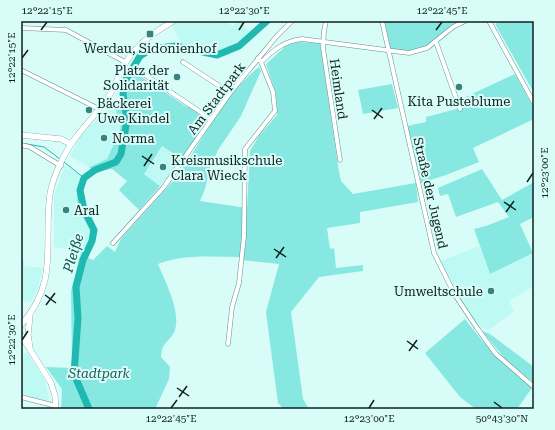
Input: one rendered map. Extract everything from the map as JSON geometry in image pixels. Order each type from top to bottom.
[{"type":"street","points":[[31,352],[28,335],[31,313],[47,274],[50,194],[61,165],[71,144],[112,90],[124,62],[145,40],[172,21]]},
{"type":"street","name":"Am Stadtpark","points":[[113,244],[163,188],[230,93],[292,21]]},
{"type":"street","name":"Heimland","points":[[326,21],[322,40],[340,160]]},
{"type":"street","name":"Straße der Jugend","points":[[382,21],[434,253],[455,295],[496,354],[534,387]]},
{"type":"street","points":[[228,344],[232,307],[239,283],[244,236],[245,149],[275,111],[273,92],[260,60],[290,40],[322,40],[400,53],[409,53],[426,48],[454,27],[465,21]]},
{"type":"street","points":[[489,21],[534,103]]},
{"type":"street","points":[[21,28],[66,30],[124,62]]},
{"type":"street","points":[[436,42],[460,109]]},
{"type":"street","points":[[183,62],[230,93]]},
{"type":"street","points":[[21,70],[99,109]]},
{"type":"street","points":[[139,71],[211,119]]},
{"type":"street","points":[[21,135],[61,139],[71,144]]},
{"type":"street","points":[[21,145],[30,147],[61,165]]},
{"type":"street","points":[[21,325],[31,313]]},
{"type":"street","points":[[21,335],[51,383],[56,396],[56,407],[21,397]]},
{"type":"shaded area","points":[[175,21],[212,21],[213,23],[227,21],[232,26],[240,21],[251,33],[238,45],[211,52],[182,45],[171,23]]},
{"type":"shaded area","points":[[113,103],[121,123],[120,131],[107,159],[89,167],[70,156],[79,138]]},
{"type":"shaded area","name":"Kreismusikschule Clara Wieck","points":[[162,146],[182,159],[160,186],[144,174]]},
{"type":"shaded area","points":[[65,165],[82,177],[77,190],[85,220],[90,229],[89,244],[85,252],[54,247],[54,196]]},
{"type":"shaded area","name":"Umweltschule","points":[[479,246],[490,274],[533,253],[534,254],[534,286],[509,301],[514,311],[489,330],[475,325],[441,261]]},
{"type":"shaded area","points":[[21,260],[24,260],[24,266],[43,268],[38,288],[31,302],[21,300]]},
{"type":"shaded area","points":[[27,352],[45,381],[49,398],[47,401],[25,396],[25,394],[21,393],[21,355]]},
{"type":"green space","points":[[382,21],[460,22],[427,48],[409,53],[388,50]]},
{"type":"green space","points":[[501,21],[534,21],[534,93],[495,24]]},
{"type":"green space","name":"Stadtpark","points":[[298,42],[320,43],[341,181],[353,194],[416,183],[418,202],[360,212],[360,223],[327,228],[330,249],[334,248],[336,268],[363,265],[363,271],[319,277],[291,312],[303,399],[309,409],[284,409],[278,403],[266,312],[279,264],[241,260],[241,257],[189,257],[158,264],[174,305],[176,322],[175,330],[163,347],[162,351],[161,357],[170,367],[169,379],[156,407],[158,409],[61,409],[62,389],[46,367],[72,368],[71,291],[81,252],[85,252],[89,244],[90,229],[79,210],[77,190],[82,177],[92,171],[89,167],[107,159],[120,131],[121,123],[113,103],[125,101],[125,85],[131,70],[187,107],[188,105],[211,119],[182,159],[162,146],[144,174],[160,186],[139,210],[119,190],[127,181],[112,169],[99,171],[85,180],[82,195],[84,206],[95,226],[93,246],[88,258],[93,260],[107,246],[115,252],[121,239],[176,177],[234,91],[259,67],[261,71],[241,116],[218,150],[210,168],[205,189],[200,201],[247,208],[250,151],[259,136],[277,115],[276,93],[266,64],[286,46]]},
{"type":"green space","points":[[515,74],[534,109],[534,119],[473,148],[479,162],[421,183],[407,126],[426,122],[426,117],[460,108],[459,100]]},
{"type":"green space","points":[[392,84],[398,108],[363,114],[358,90]]},
{"type":"green space","points":[[482,169],[502,200],[534,182],[534,217],[520,224],[533,253],[490,274],[474,229],[509,217],[498,202],[456,217],[448,194],[440,196],[438,188]]},
{"type":"green space","points":[[465,319],[497,356],[532,388],[517,409],[476,409],[460,397],[425,353]]},
{"type":"green space","points":[[482,331],[490,334],[534,367],[534,383],[507,361]]},
{"type":"waterway","name":"Pleiße","points":[[89,409],[74,374],[78,318],[76,287],[83,260],[92,241],[94,230],[84,210],[80,190],[84,178],[95,170],[116,162],[121,154],[127,120],[123,94],[125,81],[140,56],[151,49],[176,46],[217,55],[239,46],[267,21]]},
{"type":"waterway","points":[[21,143],[44,147],[60,159]]},
{"type":"waterway","points":[[64,162],[84,178]]},
{"type":"place","name":"Werdau, Sidonienhof","points":[[150,34]]},
{"type":"place","name":"Platz der Solidarität","points":[[177,77]]},
{"type":"place","name":"Kita Pusteblume","points":[[459,87]]},
{"type":"place","name":"Bäckerei Uwe Kindel","points":[[89,110]]},
{"type":"place","name":"Norma","points":[[104,138]]},
{"type":"place","name":"Kreismusikschule Clara Wieck","points":[[163,167]]},
{"type":"place","name":"Aral","points":[[66,210]]},
{"type":"place","name":"Umweltschule","points":[[491,291]]}]
